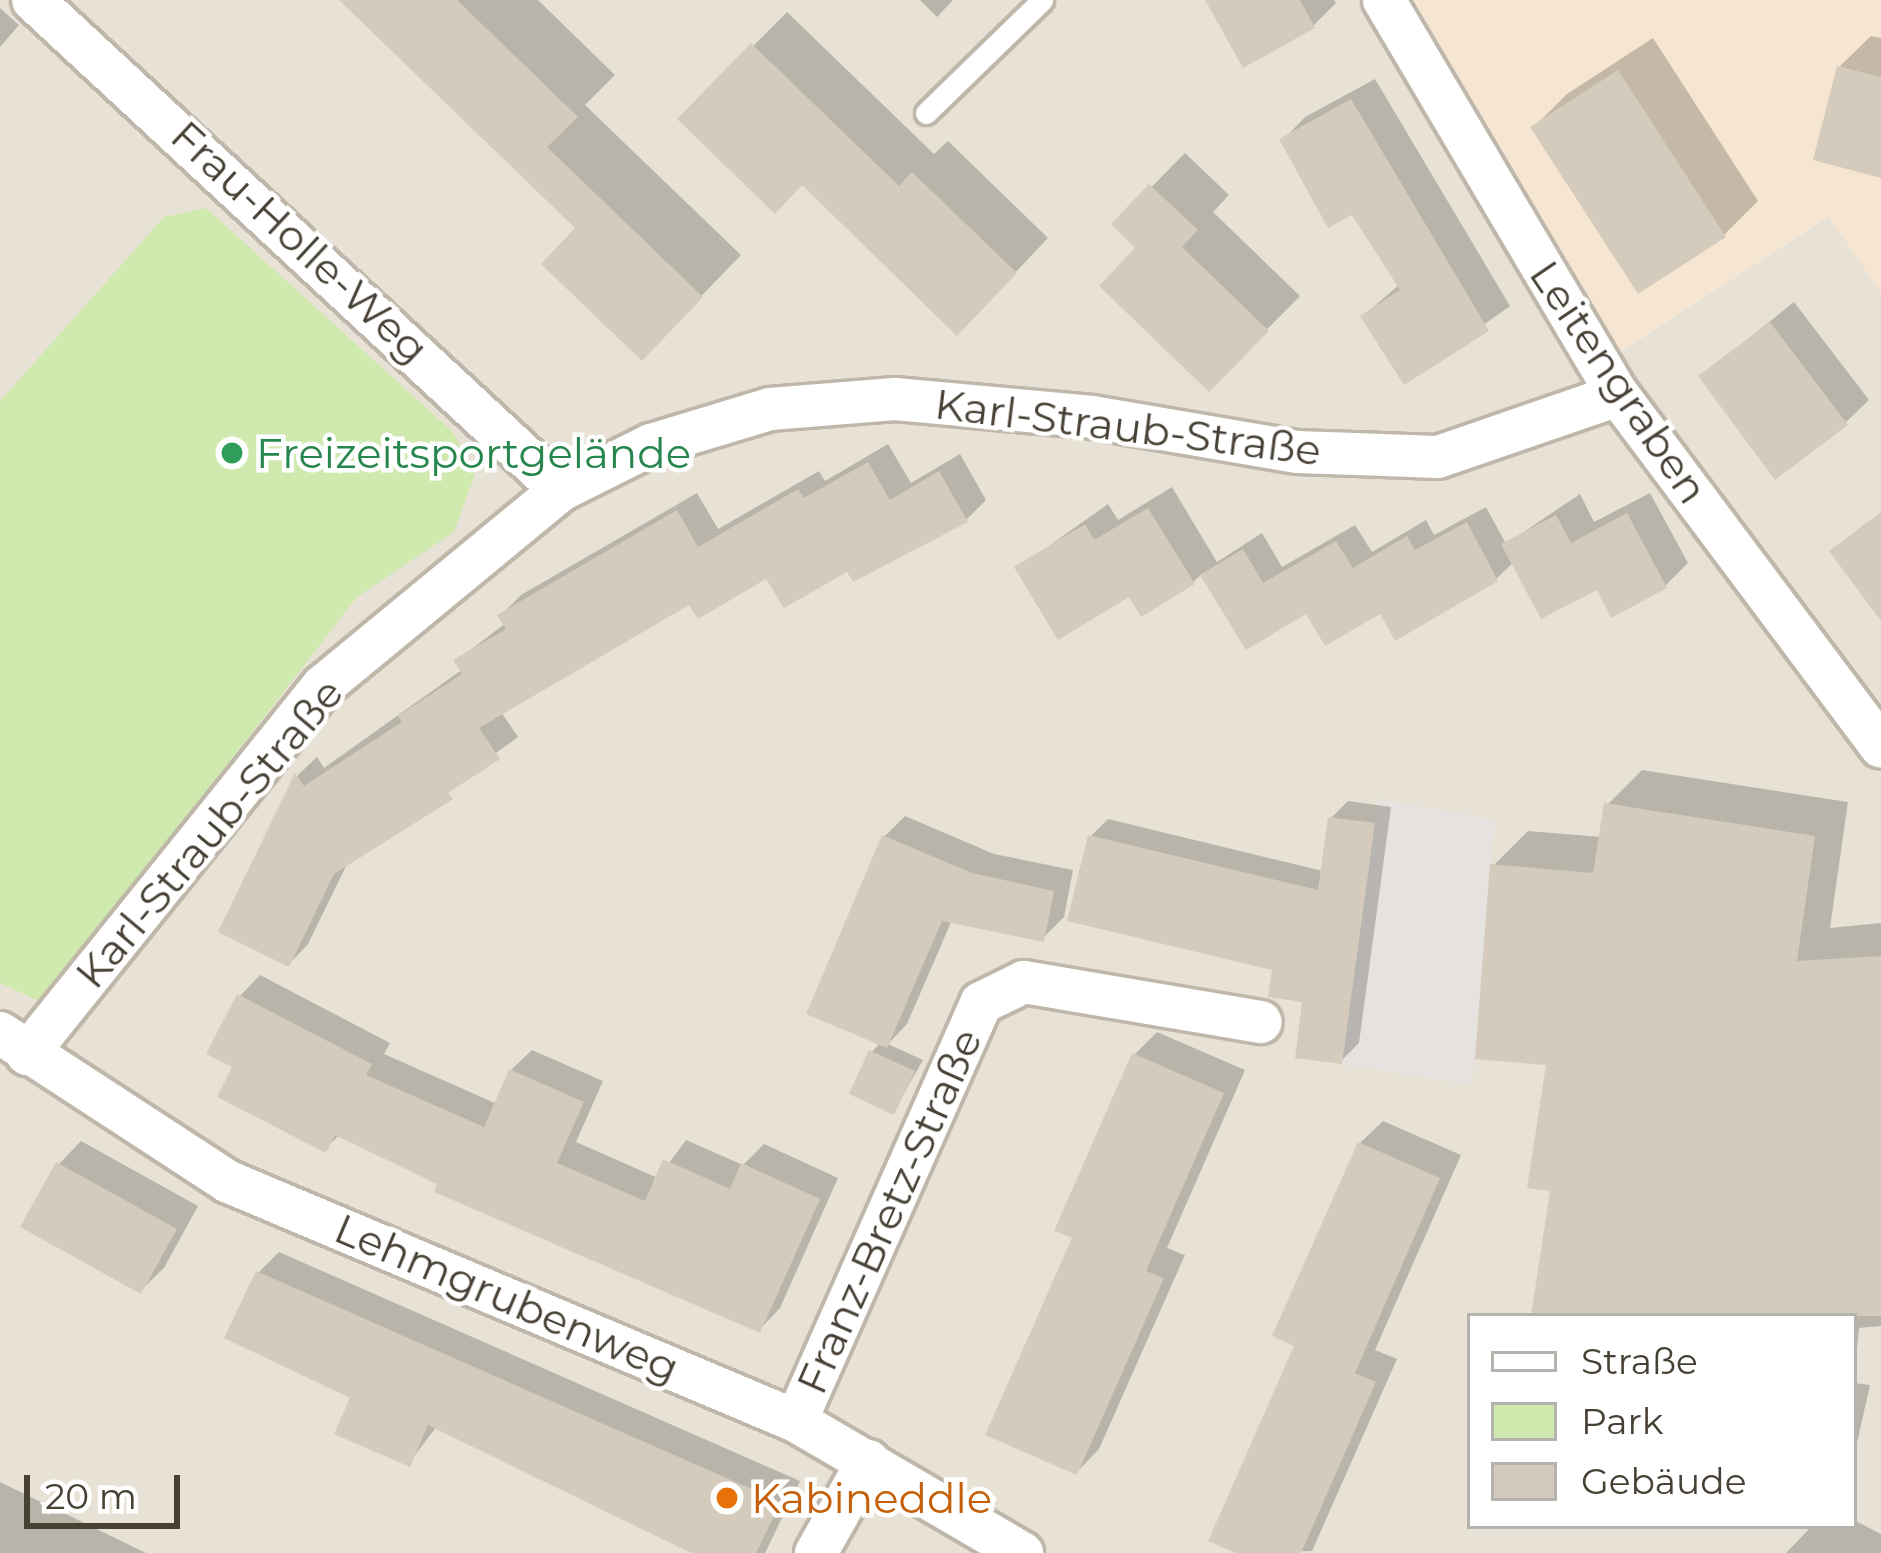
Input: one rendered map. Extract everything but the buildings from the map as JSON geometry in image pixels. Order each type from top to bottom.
[{"type":"street","name":"Frau-Holle-Weg","points":[[33,0],[561,490]]},
{"type":"street","name":"Leitengraben","points":[[1384,0],[1618,394],[1881,746]]},
{"type":"street","name":"Karl-Straub-Straße","points":[[14,1044],[323,686],[561,490],[651,445],[770,409],[895,399],[1092,417],[1297,452],[1438,457],[1618,394]]},
{"type":"street","name":"Franz-Bretz-Straße","points":[[796,1420],[981,1003],[1024,982],[1261,1022]]},
{"type":"street","name":"Lehmgrubenweg","points":[[14,1044],[229,1182],[796,1420],[1022,1553]]},
{"type":"street","points":[[816,1553],[868,1461]]},
{"type":"lane","points":[[926,113],[1042,0]]},
{"type":"shaded area","points":[[0,0],[1363,0],[1589,372],[1829,216],[1881,292],[1881,1553],[0,1553]]},
{"type":"shaded area","points":[[1414,0],[1881,0],[1881,292],[1828,216],[1621,351]]},
{"type":"shaded area","points":[[1378,799],[1495,820],[1472,1085],[1342,1064]]},
{"type":"green space","name":"Freizeitsportgelände","points":[[206,208],[453,432],[475,474],[454,532],[357,597],[43,1003],[0,983],[0,401],[164,217]]},
{"type":"place","name":"Freizeitsportgelände","points":[[232,453]]},
{"type":"place","name":"Kabineddle","points":[[727,1498]]}]
